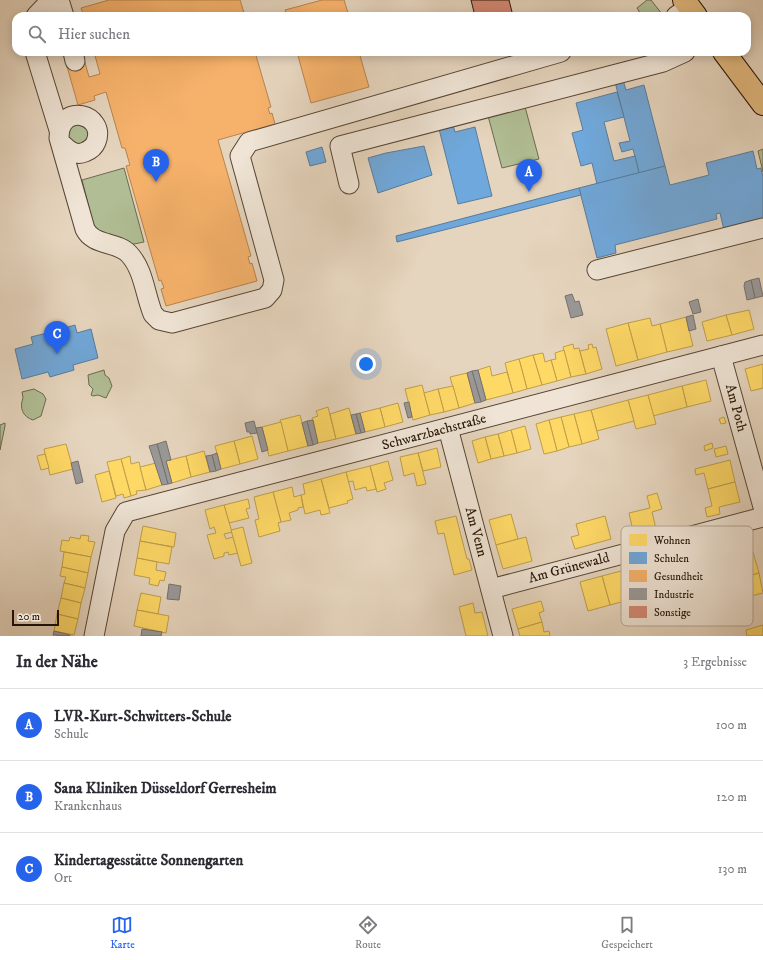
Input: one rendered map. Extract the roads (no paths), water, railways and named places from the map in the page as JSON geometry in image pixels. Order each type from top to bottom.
[{"type":"main road","points":[[727,56],[763,104]]},
{"type":"street","points":[[40,12],[51,0]]},
{"type":"street","points":[[59,0],[63,12]]},
{"type":"street","points":[[36,56],[61,138],[87,234],[97,240],[125,250],[130,255],[138,269],[154,314],[159,320],[172,323],[265,298],[272,290],[274,280],[240,156],[249,142],[547,56]]},
{"type":"street","points":[[349,184],[340,146],[663,62],[676,56]]},
{"type":"street","points":[[87,110],[98,130],[98,138],[95,145],[90,150],[82,153],[75,153],[68,150],[61,138],[62,123],[68,118],[87,110]]},
{"type":"street","points":[[597,270],[763,228]]},
{"type":"street","name":"Schwarzbachstraße","points":[[94,636],[115,531],[126,512],[763,345]]},
{"type":"street","name":"Am Poth","points":[[722,356],[763,507]]},
{"type":"street","name":"Am Venn","points":[[448,428],[503,636]]},
{"type":"street","name":"Am Grünewald","points":[[729,526],[763,517]]},
{"type":"street","name":"Am Grünewald","points":[[491,589],[621,555]]},
{"type":"place","name":"Sana Kliniken Düsseldorf Gerresheim","points":[[156,182]]},
{"type":"place","name":"LVR-Kurt-Schwitters-Schule","points":[[529,192]]},
{"type":"place","name":"Kindertagesstätte Sonnengarten","points":[[57,354]]}]
